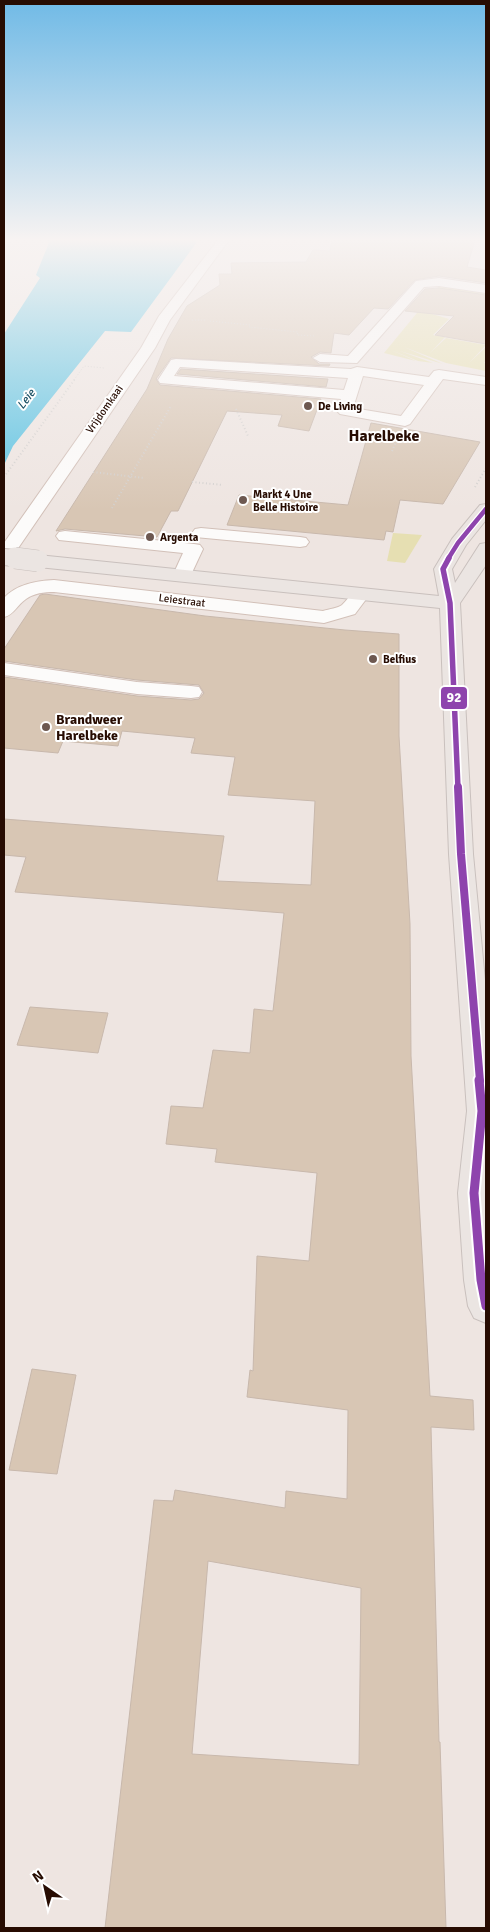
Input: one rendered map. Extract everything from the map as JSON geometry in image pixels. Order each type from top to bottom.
[{"type":"main road","points":[[486,509],[458,543],[443,570],[450,604],[461,854],[483,1095],[474,1192],[481,1280],[486,1306]]},
{"type":"main road","points":[[450,604],[472,574],[486,548]]},
{"type":"main road","name":"Leiestraat","points":[[4,556],[182,575],[356,599],[450,604]]},
{"type":"street","name":"Vrijdomkaai","points":[[4,556],[146,350],[158,330]]},
{"type":"street","points":[[146,350],[352,360],[379,330]]},
{"type":"street","points":[[350,395],[165,380],[176,363],[356,374]]},
{"type":"street","points":[[433,382],[357,371],[345,411],[404,421],[439,374],[486,382]]},
{"type":"street","points":[[201,532],[300,542]]},
{"type":"street","points":[[65,536],[194,550],[182,575]]},
{"type":"street","name":"Leiestraat","points":[[4,611],[12,598],[20,593],[36,588],[54,586],[324,616],[348,610],[356,599]]},
{"type":"street","points":[[4,669],[137,688],[191,692]]},
{"type":"path","points":[[280,330],[298,332],[297,335],[317,336]]},
{"type":"path","name":"Vrijdomkaai","points":[[4,477],[84,366],[104,368]]},
{"type":"path","points":[[112,508],[171,406]]},
{"type":"path","points":[[236,410],[248,436]]},
{"type":"path","points":[[93,472],[144,478]]},
{"type":"path","points":[[192,482],[223,485]]},
{"type":"shaded area","points":[[403,330],[438,330],[433,335],[445,337],[430,353],[446,338],[486,345],[469,363],[486,347],[486,360],[484,363],[486,363],[486,371],[446,363],[404,347],[443,364],[400,351],[433,363],[418,361],[391,350],[416,361],[384,353]]},
{"type":"shaded area","points":[[393,533],[422,535],[405,563],[387,561]]},
{"type":"water","name":"Leie","points":[[6,330],[132,330],[131,332],[105,331],[13,446],[4,465],[4,334]]},
{"type":"building","points":[[173,330],[353,330],[349,335],[334,333],[331,353],[320,352],[311,357],[319,364],[330,364],[329,366],[171,358],[156,379],[160,385],[321,399],[309,431],[278,426],[282,415],[227,411],[178,511],[171,511],[157,537],[65,529],[56,531],[147,389]]},
{"type":"building","points":[[440,330],[486,330],[486,344],[435,335]]},
{"type":"building","points":[[181,369],[328,379],[326,387],[177,374]]},
{"type":"building","points":[[371,423],[480,442],[443,504],[400,500],[393,532],[386,531],[384,540],[227,525],[239,495],[348,505]]},
{"type":"building","points":[[45,594],[205,616],[399,634],[399,736],[410,924],[411,1056],[430,1396],[473,1400],[474,1430],[431,1427],[446,1928],[105,1928],[154,1500],[173,1501],[175,1490],[285,1508],[286,1491],[347,1499],[348,1410],[247,1397],[250,1370],[253,1371],[257,1256],[309,1261],[317,1173],[215,1162],[217,1149],[166,1144],[171,1106],[203,1108],[213,1050],[250,1053],[254,1009],[273,1011],[284,913],[15,892],[26,857],[4,855],[4,819],[224,836],[217,881],[311,885],[315,801],[228,795],[235,757],[191,753],[195,738],[122,731],[118,746],[63,741],[58,753],[4,748],[4,677],[137,696],[191,700],[199,699],[204,693],[199,685],[137,680],[4,661],[4,649],[40,595]],"holes":[[[208,1561],[361,1588],[359,1765],[192,1754]]]},
{"type":"building","points":[[30,1007],[108,1013],[98,1053],[17,1045]]},
{"type":"building","points":[[32,1369],[76,1375],[57,1474],[9,1470]]},
{"type":"transit line","name":"92","points":[[486,509],[458,543],[443,569],[450,603],[461,854],[482,1111],[474,1193],[481,1280],[486,1306]]},
{"type":"place","name":"De Living","points":[[308,406]]},
{"type":"place","name":"Markt 4 Une Belle Histoire","points":[[243,500]]},
{"type":"place","name":"Argenta","points":[[150,537]]},
{"type":"place","name":"Belfius","points":[[373,659]]},
{"type":"place","name":"Brandweer Harelbeke","points":[[46,727]]},
{"type":"district","name":"Harelbeke","points":[[384,435]]}]
